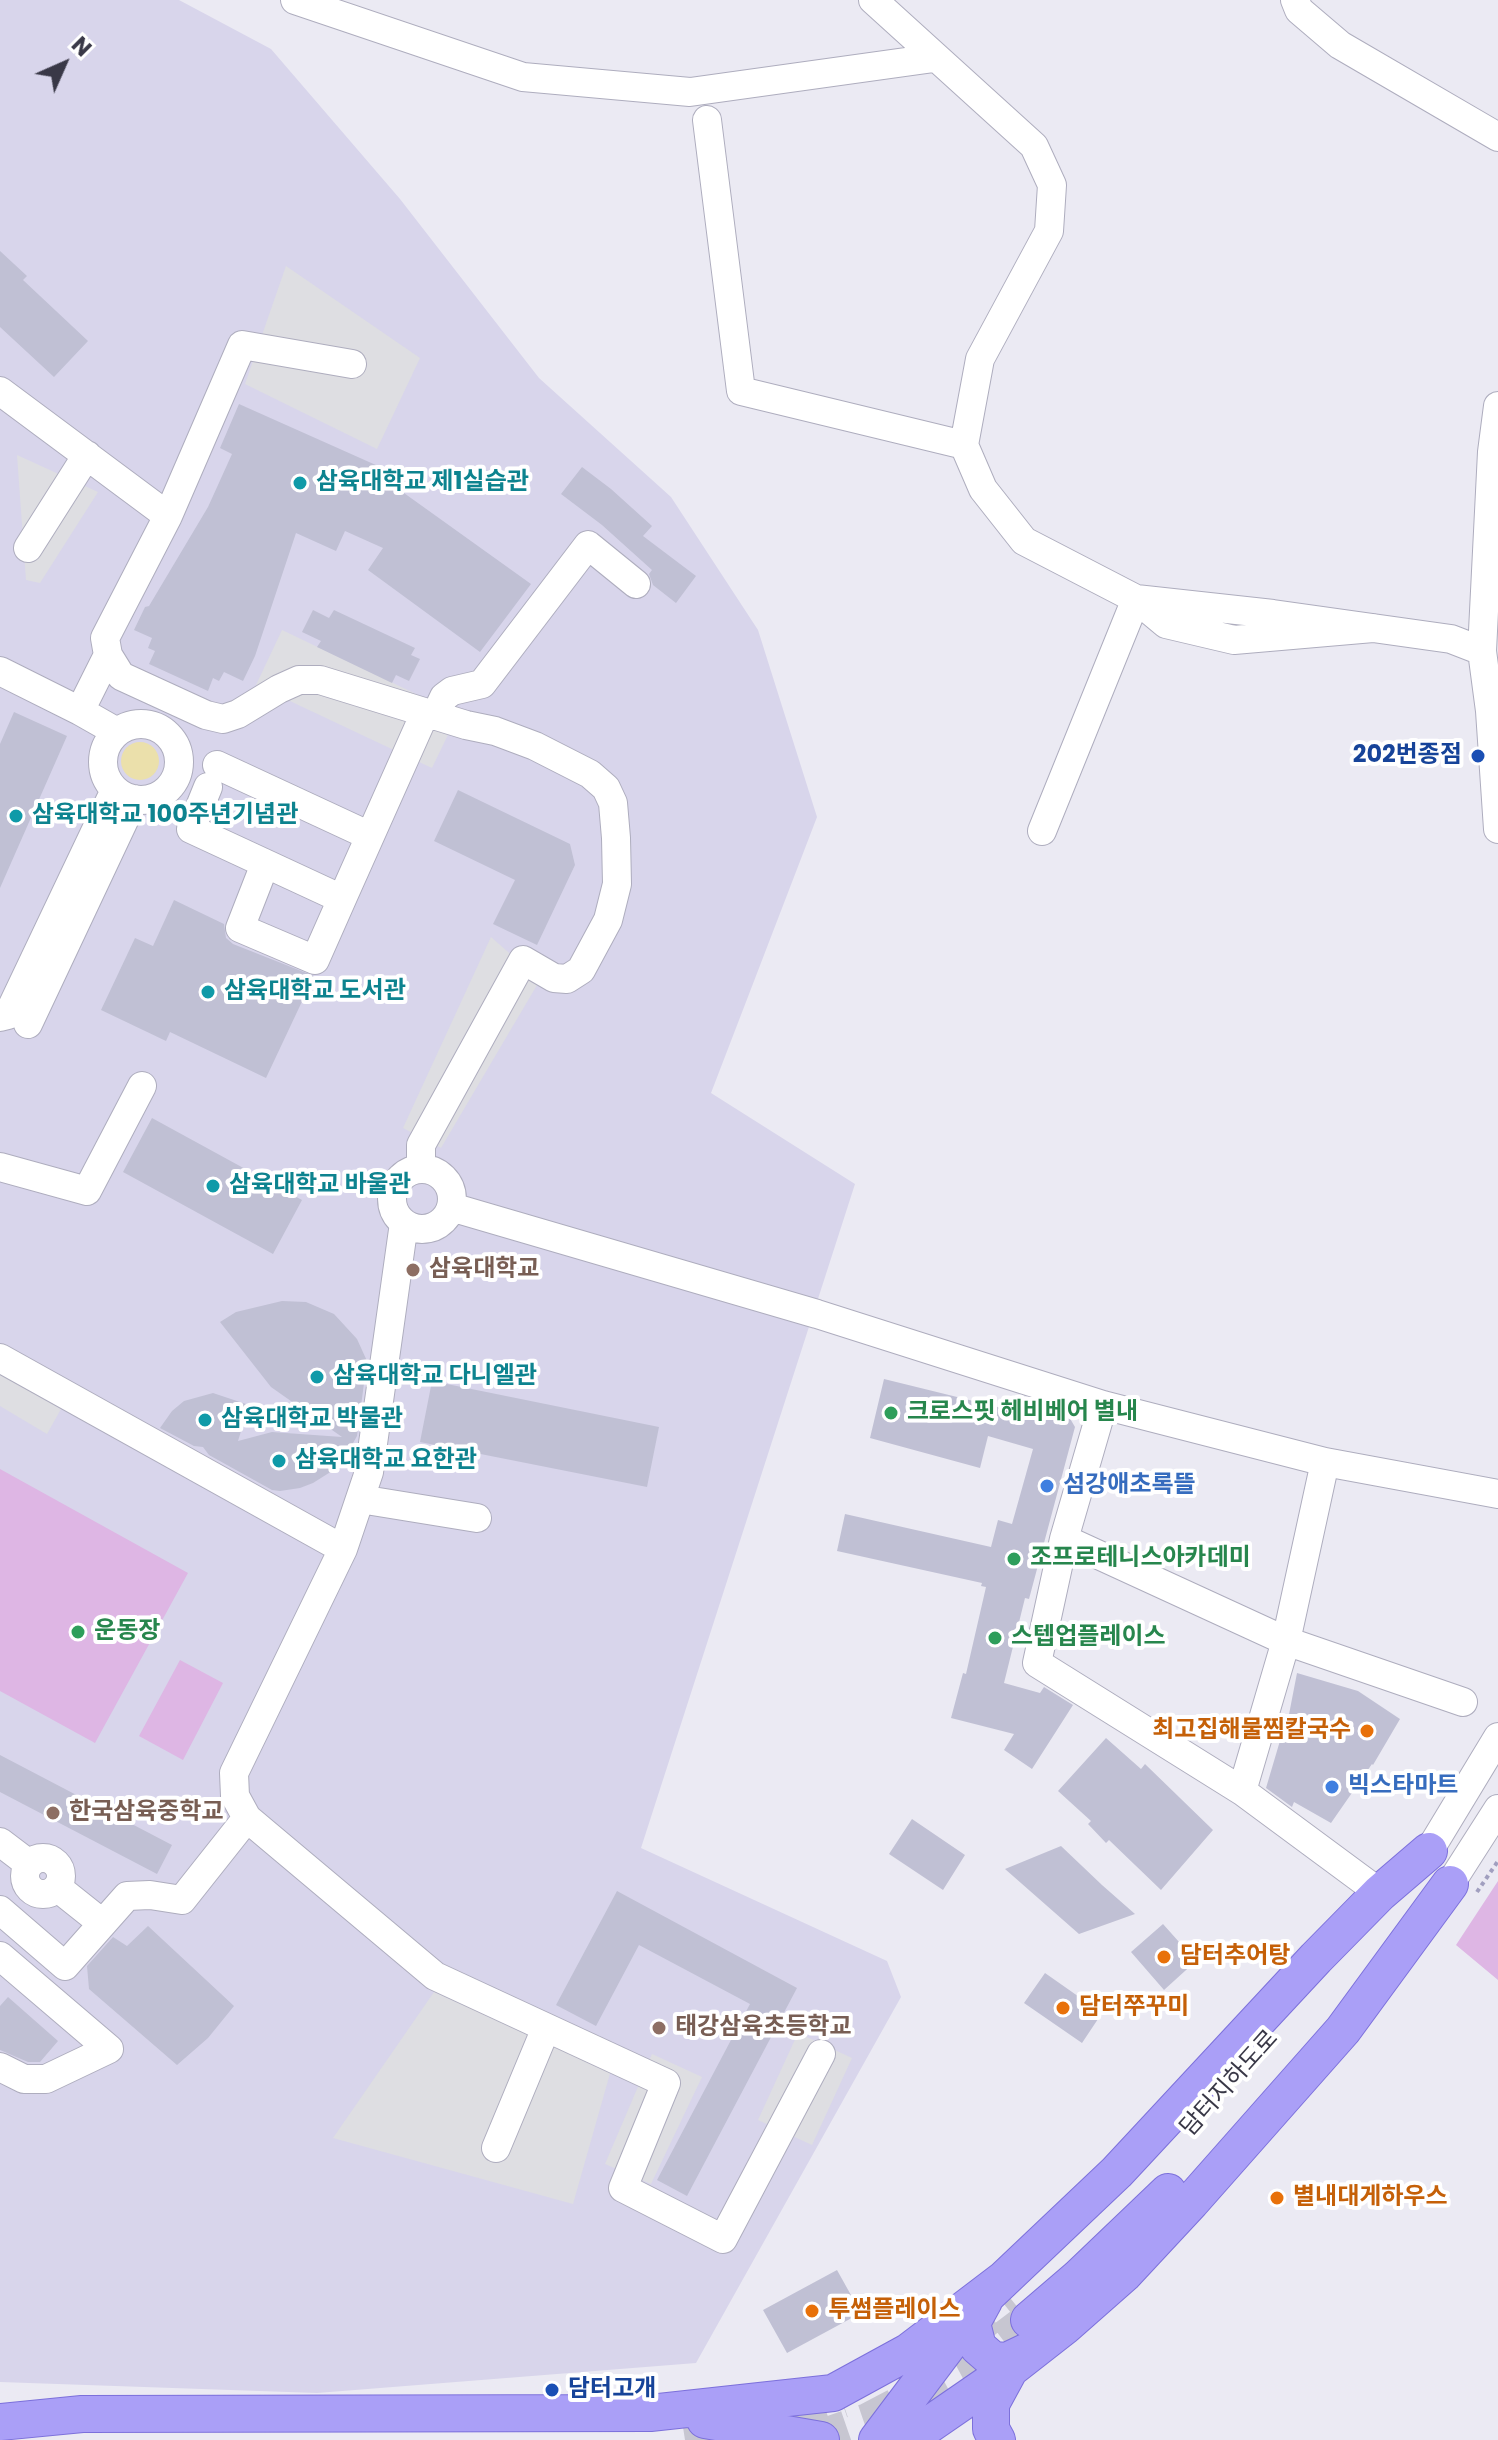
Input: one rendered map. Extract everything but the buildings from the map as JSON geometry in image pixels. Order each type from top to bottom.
[{"type":"main road","points":[[997,2440],[991,2429],[991,2404],[1010,2369],[1021,2311],[1117,2172],[1380,1893],[1429,1851]]},
{"type":"main road","name":"담터지하도로","points":[[1021,2311],[1063,2257],[1133,2190],[1378,1919],[1429,1851]]},
{"type":"main road","points":[[659,2423],[833,2393],[908,2352],[1124,2274],[1343,2030],[1450,1884]]},
{"type":"main road","points":[[877,2440],[983,2299],[1021,2311]]},
{"type":"main road","points":[[907,2440],[1010,2369]]},
{"type":"main road","points":[[0,2422],[82,2414],[659,2423],[713,2420],[821,2440]]},
{"type":"street","points":[[295,0],[523,77],[690,92],[934,58]]},
{"type":"street","points":[[873,0],[1034,146],[1052,185],[1049,231],[980,359],[964,445],[983,489],[1024,541],[1136,599],[1166,624],[1234,640],[1373,628],[1451,639],[1482,651]]},
{"type":"street","points":[[1295,0],[1299,10],[1340,45],[1498,137]]},
{"type":"street","points":[[707,120],[741,391],[964,445]]},
{"type":"street","points":[[352,364],[242,345],[168,516],[105,638],[108,655],[121,676],[206,715],[223,719],[299,680],[320,680],[495,731],[535,746],[590,774],[606,788],[613,803],[617,884],[608,920],[581,970],[567,979],[554,978],[523,960],[421,1145],[421,1169]]},
{"type":"street","points":[[0,391],[168,516]]},
{"type":"street","points":[[1498,406],[1492,452],[1482,651],[1494,712],[1498,829]]},
{"type":"street","points":[[28,548],[87,455]]},
{"type":"street","points":[[265,864],[240,928],[315,960],[370,836],[430,714],[444,697],[452,691],[482,684],[588,545],[636,584]]},
{"type":"street","points":[[1042,831],[1136,599]]},
{"type":"street","points":[[80,711],[108,655]]},
{"type":"street","points":[[0,671],[117,732]]},
{"type":"street","points":[[158,728],[169,699]]},
{"type":"street","points":[[238,714],[191,829],[342,899]]},
{"type":"street","points":[[137,724],[158,728],[174,742],[178,752],[177,774],[165,791],[156,797],[145,800],[125,795],[104,771],[103,761],[109,740],[117,732],[137,724]]},
{"type":"street","points":[[177,774],[213,776],[370,836]]},
{"type":"street","points":[[12,1019],[125,795]]},
{"type":"street","points":[[0,1167],[87,1191],[142,1086]]},
{"type":"street","points":[[421,1169],[430,1170],[446,1180],[452,1198],[451,1207],[440,1223],[431,1227],[413,1227],[404,1223],[393,1209],[393,1190],[403,1175],[421,1169]]},
{"type":"street","points":[[451,1207],[817,1314],[1103,1405],[1325,1462],[1498,1494]]},
{"type":"street","points":[[404,1223],[369,1472],[343,1549],[234,1773],[235,1796],[247,1818],[435,1976],[666,2083],[623,2188],[723,2239],[821,2054]]},
{"type":"street","points":[[0,1358],[343,1549]]},
{"type":"street","points":[[1103,1405],[1064,1539],[1037,1663],[1242,1791],[1380,1893]]},
{"type":"street","points":[[1242,1791],[1286,1641],[1325,1462]]},
{"type":"street","points":[[360,1499],[477,1518]]},
{"type":"street","points":[[1064,1539],[1286,1641],[1463,1702]]},
{"type":"street","points":[[1429,1851],[1498,1737]]},
{"type":"street","points":[[1450,1884],[1498,1809]]},
{"type":"street","points":[[39,1881],[3,1920],[65,1966],[127,1896],[150,1895],[182,1900],[247,1818]]},
{"type":"street","points":[[0,1842],[39,1881],[102,1923]]},
{"type":"street","points":[[0,1956],[109,2049],[46,2079],[24,2079],[0,2067]]},
{"type":"street","points":[[496,2148],[546,2028]]},
{"type":"shaded area","name":"삼육대학교","points":[[0,0],[179,0],[271,49],[400,199],[539,378],[671,497],[758,630],[817,817],[711,1093],[855,1184],[641,1848],[887,1961],[901,1997],[696,2363],[317,2393],[0,2382]]},
{"type":"shaded area","points":[[286,266],[420,358],[377,449],[245,384]]},
{"type":"shaded area","points":[[17,455],[98,492],[40,583],[26,580]]},
{"type":"shaded area","points":[[282,630],[458,714],[432,768],[256,685]]},
{"type":"shaded area","points":[[140,742],[153,748],[159,761],[153,774],[140,780],[127,774],[121,761],[127,748]]},
{"type":"shaded area","points":[[491,937],[540,980],[441,1148],[403,1128]]},
{"type":"shaded area","points":[[0,1373],[61,1409],[47,1434],[0,1406]]},
{"type":"shaded area","name":"운동장","points":[[0,1469],[188,1573],[95,1743],[0,1691]]},
{"type":"shaded area","points":[[180,1660],[223,1683],[183,1760],[139,1736]]},
{"type":"shaded area","points":[[1498,1881],[1498,1980],[1456,1945]]},
{"type":"shaded area","points":[[434,1992],[611,2070],[573,2204],[333,2138]]},
{"type":"shaded area","points":[[798,2033],[852,2058],[812,2145],[758,2120]]},
{"type":"shaded area","points":[[652,2054],[702,2077],[651,2184],[605,2164]]},
{"type":"tunnel","points":[[962,2338],[1011,2299]]},
{"type":"tunnel","points":[[813,2440],[868,2421],[962,2371],[1029,2320]]},
{"type":"tunnel","points":[[685,2440],[756,2429],[842,2400]]},
{"type":"place","name":"삼육대학교 제1실습관","points":[[300,483]]},
{"type":"place","name":"202번종점","points":[[1478,756]]},
{"type":"place","name":"삼육대학교 100주년기념관","points":[[16,816]]},
{"type":"place","name":"삼육대학교 도서관","points":[[208,992]]},
{"type":"place","name":"삼육대학교 바울관","points":[[213,1186]]},
{"type":"place","name":"삼육대학교","points":[[413,1270]]},
{"type":"place","name":"삼육대학교 다니엘관","points":[[317,1377]]},
{"type":"place","name":"크로스핏 헤비베어 별내","points":[[891,1413]]},
{"type":"place","name":"삼육대학교 박물관","points":[[205,1420]]},
{"type":"place","name":"삼육대학교 요한관","points":[[279,1461]]},
{"type":"place","name":"섬강애초록뜰","points":[[1047,1486]]},
{"type":"place","name":"조프로테니스아카데미","points":[[1014,1559]]},
{"type":"place","name":"운동장","points":[[78,1632]]},
{"type":"place","name":"스텝업플레이스","points":[[995,1638]]},
{"type":"place","name":"최고집해물찜칼국수","points":[[1367,1731]]},
{"type":"place","name":"빅스타마트","points":[[1332,1787]]},
{"type":"place","name":"한국삼육중학교","points":[[53,1813]]},
{"type":"place","name":"담터추어탕","points":[[1164,1957]]},
{"type":"place","name":"담터쭈꾸미","points":[[1063,2008]]},
{"type":"place","name":"태강삼육초등학교","points":[[659,2028]]},
{"type":"place","name":"별내대게하우스","points":[[1277,2198]]},
{"type":"place","name":"투썸플레이스","points":[[812,2311]]},
{"type":"place","name":"담터고개","points":[[552,2390]]}]
